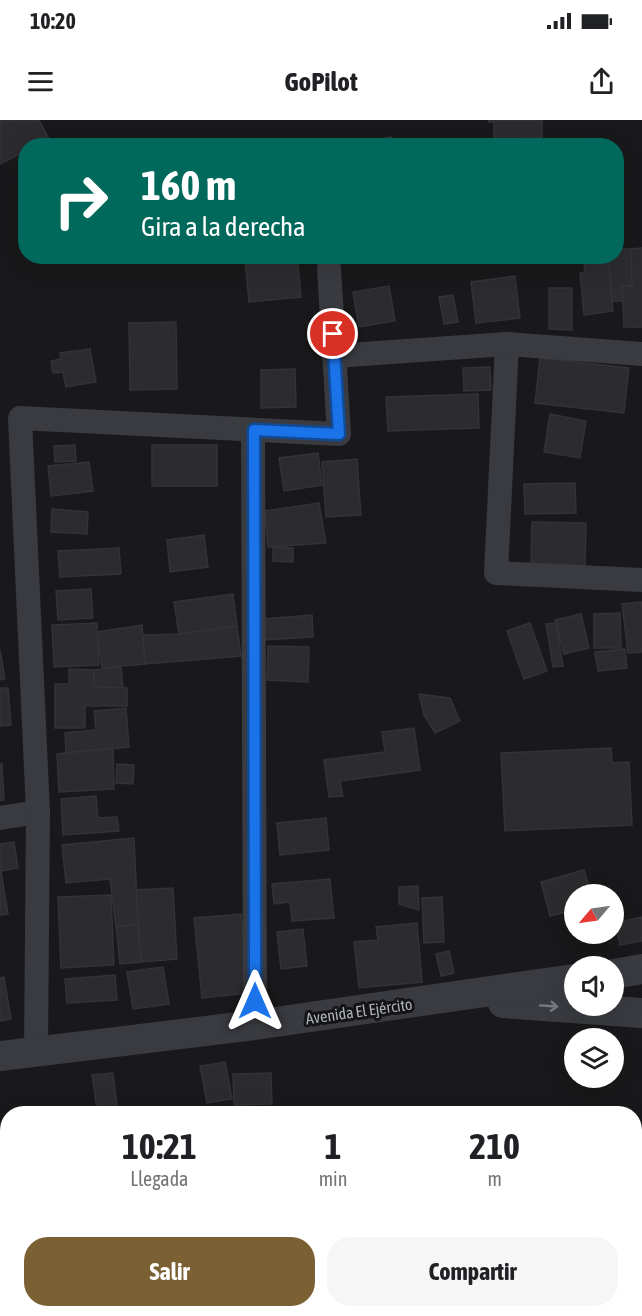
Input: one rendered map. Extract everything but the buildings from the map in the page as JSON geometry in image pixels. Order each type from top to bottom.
[{"type":"street","points":[[36,1051],[38,812],[20,418],[339,434],[329,268]]},
{"type":"street","points":[[334,356],[507,344],[642,354]]},
{"type":"street","points":[[507,344],[496,573],[642,580]]},
{"type":"street","points":[[254,430],[255,1025]]},
{"type":"street","points":[[0,818],[38,812]]},
{"type":"street","points":[[624,972],[642,969]]},
{"type":"street","name":"Avenida El Ejército","points":[[0,1056],[255,1025],[564,981]]},
{"type":"street","points":[[449,998],[642,1013]]},
{"type":"route","points":[[255,1001],[254,430],[339,434],[333,334]]}]
